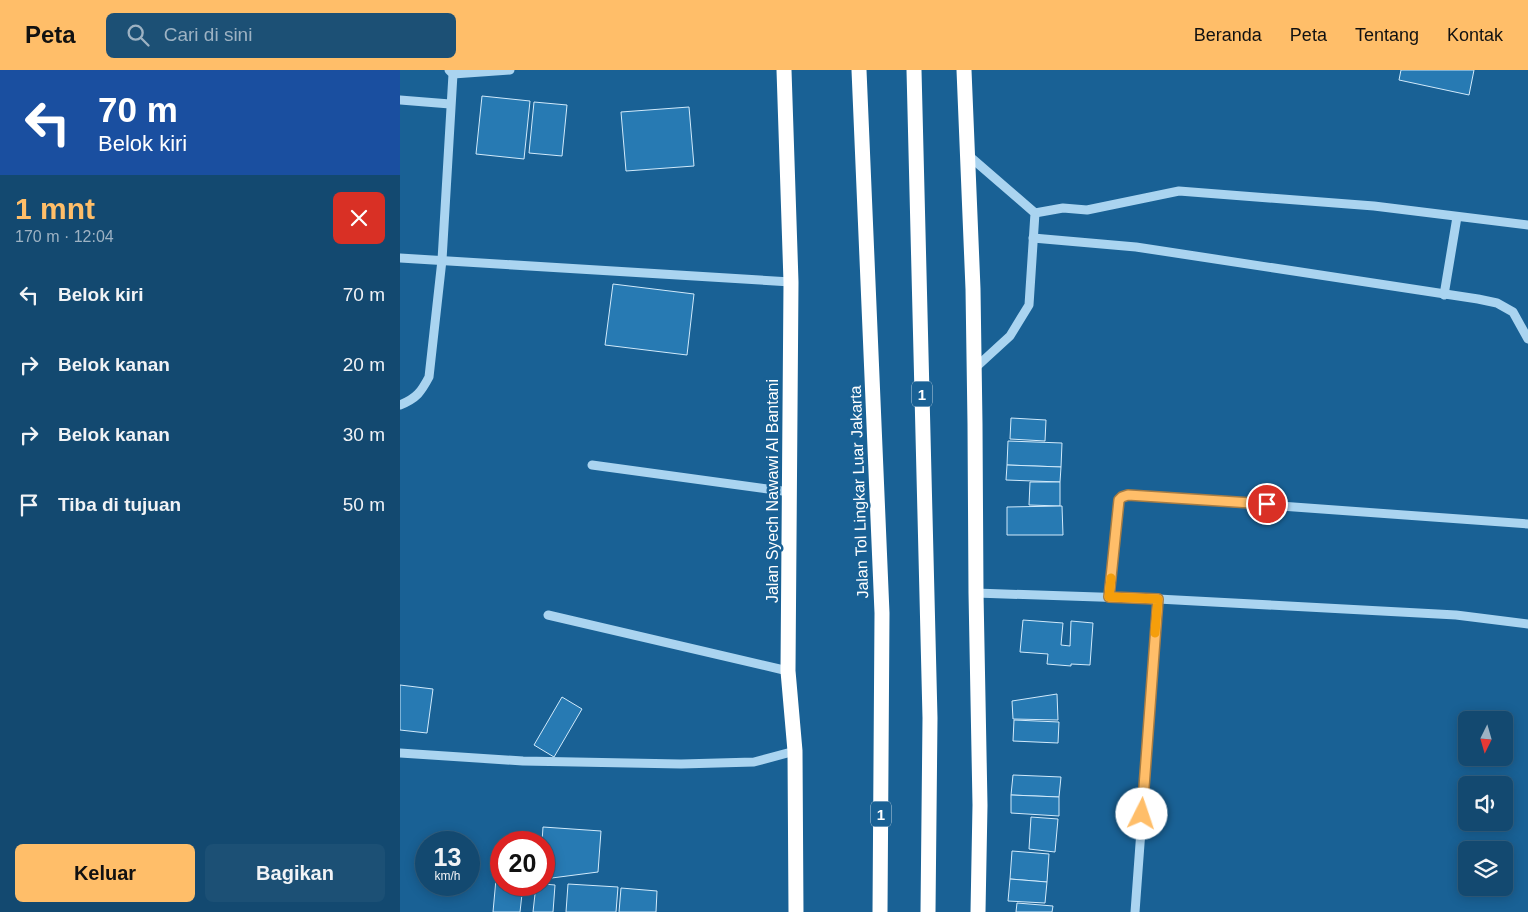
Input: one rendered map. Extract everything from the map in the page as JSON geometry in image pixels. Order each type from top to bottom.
[{"type":"highway","name":"Jalan Syech Nawawi Al Bantani","points":[[784,70],[791,282],[788,671],[795,751],[796,912]]},
{"type":"highway","name":"Jalan Tol Lingkar Luar Jakarta","points":[[859,70],[882,613],[880,912]]},
{"type":"highway","name":"1","points":[[914,70],[930,718],[928,912]]},
{"type":"highway","points":[[964,70],[974,369],[980,805],[978,912]]},
{"type":"lane","points":[[400,405],[411,400],[421,392],[429,376],[442,260],[451,72],[510,70]]},
{"type":"lane","points":[[400,100],[450,104]]},
{"type":"lane","points":[[968,155],[1035,213]]},
{"type":"lane","points":[[1035,213],[1063,208],[1087,210],[1178,191],[1374,206],[1528,225]]},
{"type":"lane","points":[[974,369],[1010,336],[1029,305],[1035,213]]},
{"type":"lane","points":[[1444,295],[1458,217]]},
{"type":"lane","points":[[1033,238],[1136,247],[1478,299],[1497,304],[1513,312],[1528,339]]},
{"type":"lane","points":[[400,258],[791,282]]},
{"type":"lane","points":[[592,464],[790,492]]},
{"type":"lane","points":[[1109,597],[1118,504],[1122,497],[1128,495],[1528,524]]},
{"type":"lane","points":[[976,593],[1158,599],[1456,615],[1528,624]]},
{"type":"lane","points":[[1135,912],[1158,599]]},
{"type":"lane","points":[[548,615],[788,671]]},
{"type":"lane","points":[[400,753],[532,761],[681,764],[754,762],[795,751]]},
{"type":"building","points":[[1401,70],[1474,70],[1469,95],[1399,80]]},
{"type":"building","points":[[482,96],[530,101],[524,159],[476,154]]},
{"type":"building","points":[[534,102],[567,105],[562,156],[529,153]]},
{"type":"building","points":[[689,107],[694,166],[626,171],[621,112]]},
{"type":"building","points":[[613,284],[694,294],[687,355],[605,345]]},
{"type":"building","points":[[1011,418],[1046,420],[1045,441],[1010,439]]},
{"type":"building","points":[[1008,441],[1062,443],[1061,467],[1007,465]]},
{"type":"building","points":[[1007,465],[1061,467],[1060,482],[1006,480]]},
{"type":"building","points":[[1030,482],[1060,482],[1060,506],[1029,505]]},
{"type":"building","points":[[1062,506],[1063,535],[1007,535],[1007,507]]},
{"type":"building","points":[[1023,620],[1063,623],[1061,645],[1070,646],[1071,621],[1093,623],[1090,665],[1047,664],[1048,654],[1020,652]]},
{"type":"building","points":[[400,685],[433,689],[427,733],[400,730]]},
{"type":"building","points":[[1057,694],[1058,720],[1013,719],[1012,701]]},
{"type":"building","points":[[562,697],[582,709],[554,757],[534,745]]},
{"type":"building","points":[[1014,720],[1059,722],[1058,743],[1013,741]]},
{"type":"building","points":[[1013,775],[1061,777],[1059,797],[1011,795]]},
{"type":"building","points":[[1011,795],[1059,797],[1059,816],[1011,813]]},
{"type":"building","points":[[1031,817],[1058,819],[1055,852],[1029,849]]},
{"type":"building","points":[[543,827],[601,831],[598,872],[555,878],[555,831],[543,831]]},
{"type":"building","points":[[1012,851],[1049,854],[1047,882],[1010,879]]},
{"type":"building","points":[[1010,879],[1047,882],[1045,903],[1008,901]]},
{"type":"building","points":[[568,884],[618,887],[616,912],[566,912]]},
{"type":"building","points":[[621,888],[657,891],[656,912],[619,912]]},
{"type":"building","points":[[494,896],[522,896],[520,912],[493,912]]},
{"type":"building","points":[[535,896],[554,896],[553,912],[533,912]]},
{"type":"building","points":[[1017,903],[1053,906],[1052,912],[1016,912]]},
{"type":"slow traffic","points":[[1111,578],[1109,597],[1158,599],[1155,633]]},
{"type":"route","points":[[1142,814],[1158,599],[1109,597],[1119,500],[1128,495],[1267,504]]}]
